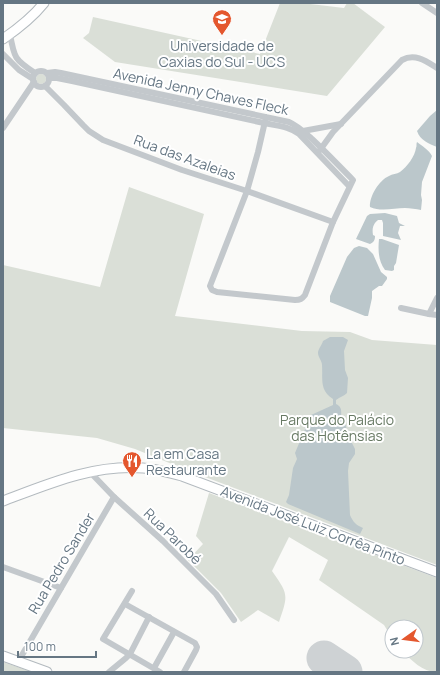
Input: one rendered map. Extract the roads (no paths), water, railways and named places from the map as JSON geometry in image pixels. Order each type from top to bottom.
[{"type":"street","points":[[3,128],[34,78],[39,71],[42,71],[48,76],[49,81],[45,86],[36,85],[34,78],[15,57],[6,37],[25,24],[35,15],[44,3]]},
{"type":"street","points":[[422,3],[437,13]]},
{"type":"street","points":[[3,54],[19,70],[34,78]]},
{"type":"street","points":[[320,151],[329,137],[399,62],[413,57],[419,58],[437,68]]},
{"type":"street","name":"Avenida Jenny Chaves Fleck","points":[[48,76],[51,72],[61,73],[265,120],[301,132],[351,183],[334,222]]},
{"type":"street","name":"Rua das Azaleias","points":[[45,86],[83,126],[104,140],[182,170],[334,222]]},
{"type":"street","points":[[265,120],[247,191],[210,285],[212,290],[217,292],[295,300],[301,299],[305,295],[334,222]]},
{"type":"street","points":[[301,132],[342,124]]},
{"type":"street","points":[[429,314],[437,298]]},
{"type":"street","points":[[401,308],[437,315]]},
{"type":"street","name":"Avenida José Luiz Corrêa Pinto","points":[[3,501],[61,480],[90,472],[111,469],[156,469],[182,476],[437,572]]},
{"type":"street","name":"Rua Parobé","points":[[90,472],[114,497],[163,541],[216,594],[234,620]]},
{"type":"street","name":"Rua Pedro Sander","points":[[18,662],[114,497]]},
{"type":"street","points":[[3,567],[61,588]]},
{"type":"street","points":[[132,591],[103,639],[157,670],[174,632]]},
{"type":"street","points":[[125,604],[195,643],[197,647],[196,650],[184,672]]},
{"type":"street","points":[[109,672],[130,654],[149,617]]},
{"type":"street","points":[[3,656],[47,672]]},
{"type":"place","name":"Universidade de Caxias do Sul - UCS","points":[[222,36]]},
{"type":"place","name":"La em Casa Restaurante","points":[[132,478]]},
{"type":"park label","name":"Parque do Palácio das Hotênsias","points":[[337,428]]}]
